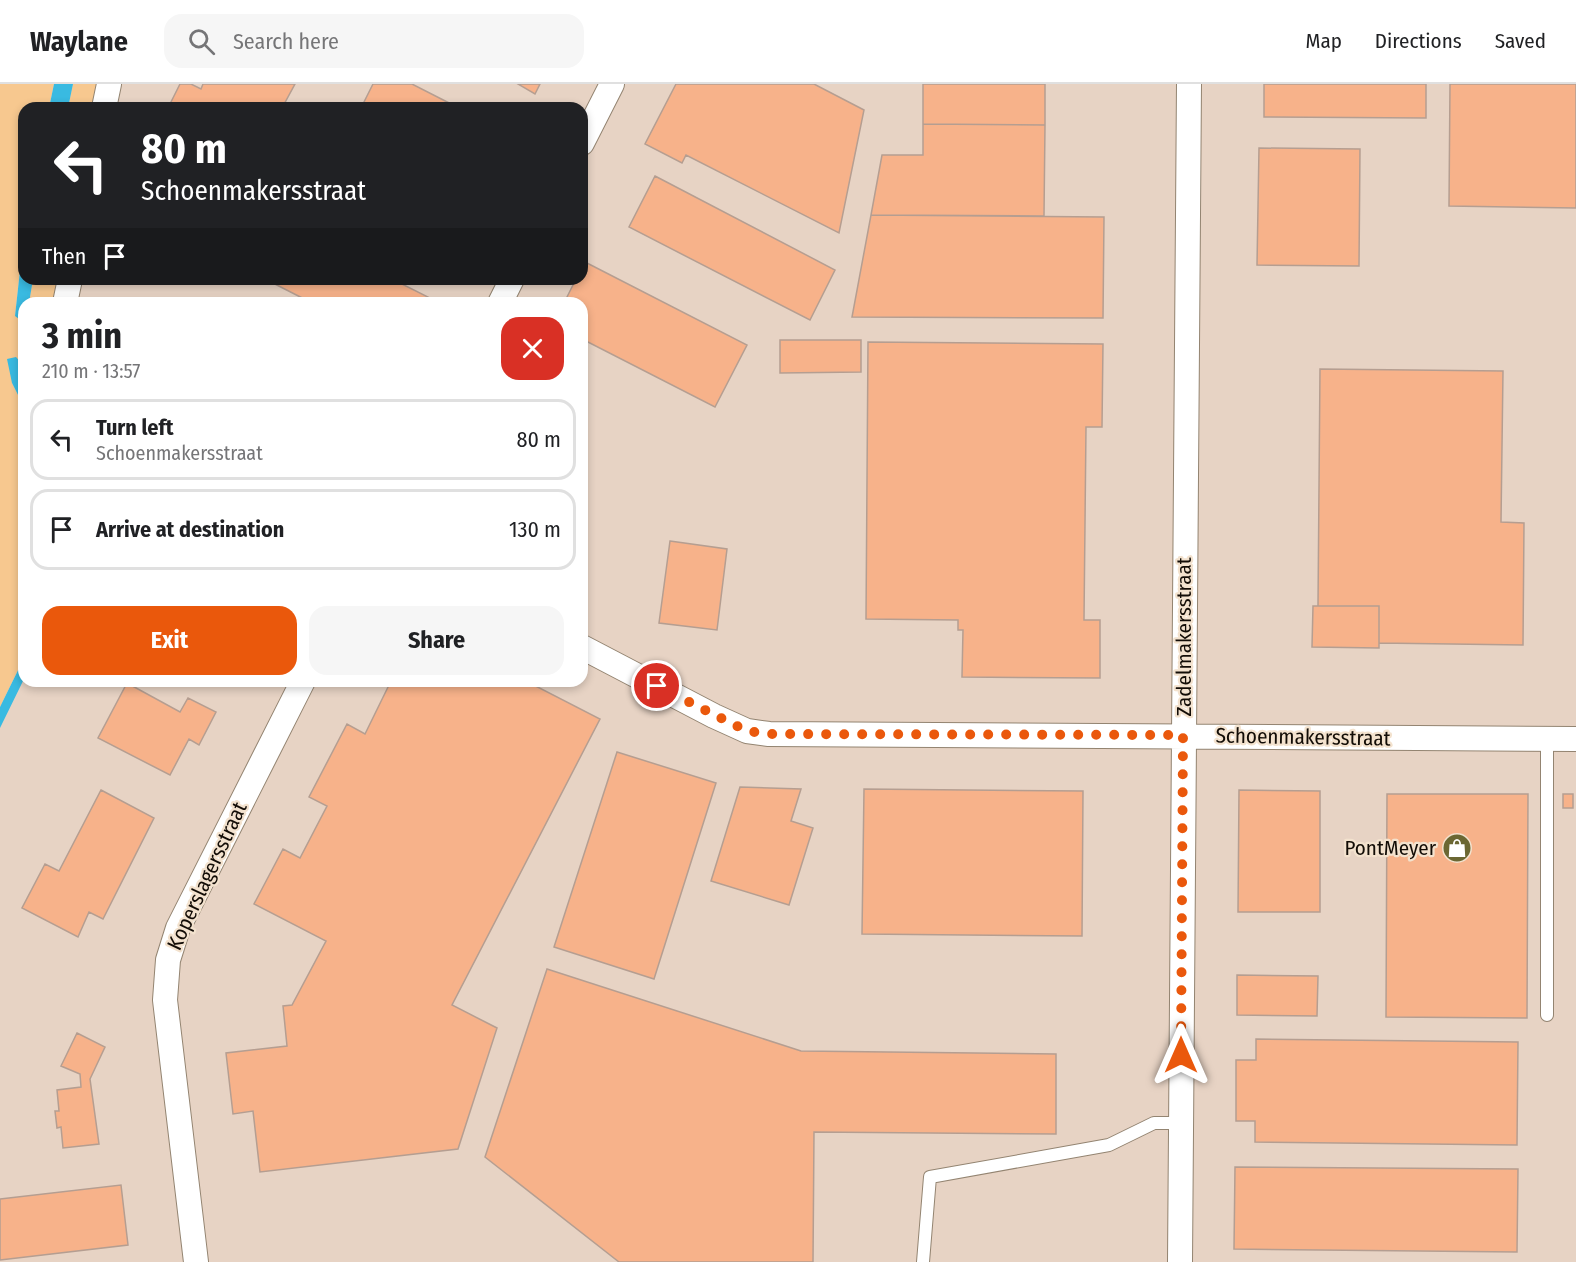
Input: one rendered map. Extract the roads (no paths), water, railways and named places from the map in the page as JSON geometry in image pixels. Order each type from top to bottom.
[{"type":"street","points":[[105,102],[109,84]]},
{"type":"street","points":[[588,131],[612,84]]},
{"type":"street","name":"Zadelmakersstraat","points":[[1180,1262],[1189,84]]},
{"type":"street","name":"Schoenmakersstraat","points":[[588,650],[725,721],[747,731],[769,734],[1576,739]]},
{"type":"street","name":"Koperslagersstraat","points":[[196,1262],[165,1000],[168,960],[178,928],[300,687]]},
{"type":"lane","points":[[1547,739],[1547,1015]]},
{"type":"lane","points":[[923,1262],[930,1177],[1108,1145],[1154,1123],[1181,1123]]},
{"type":"water","points":[[54,84],[73,84],[69,102],[50,102]]},
{"type":"water","points":[[18,285],[32,285],[30,297],[18,297],[18,318],[15,316]]},
{"type":"water","points":[[16,357],[18,359],[18,395],[12,383],[7,359]]},
{"type":"water","points":[[18,670],[18,687],[20,687],[0,728],[0,707]]},
{"type":"place","name":"PontMeyer","points":[[1457,848]]}]
